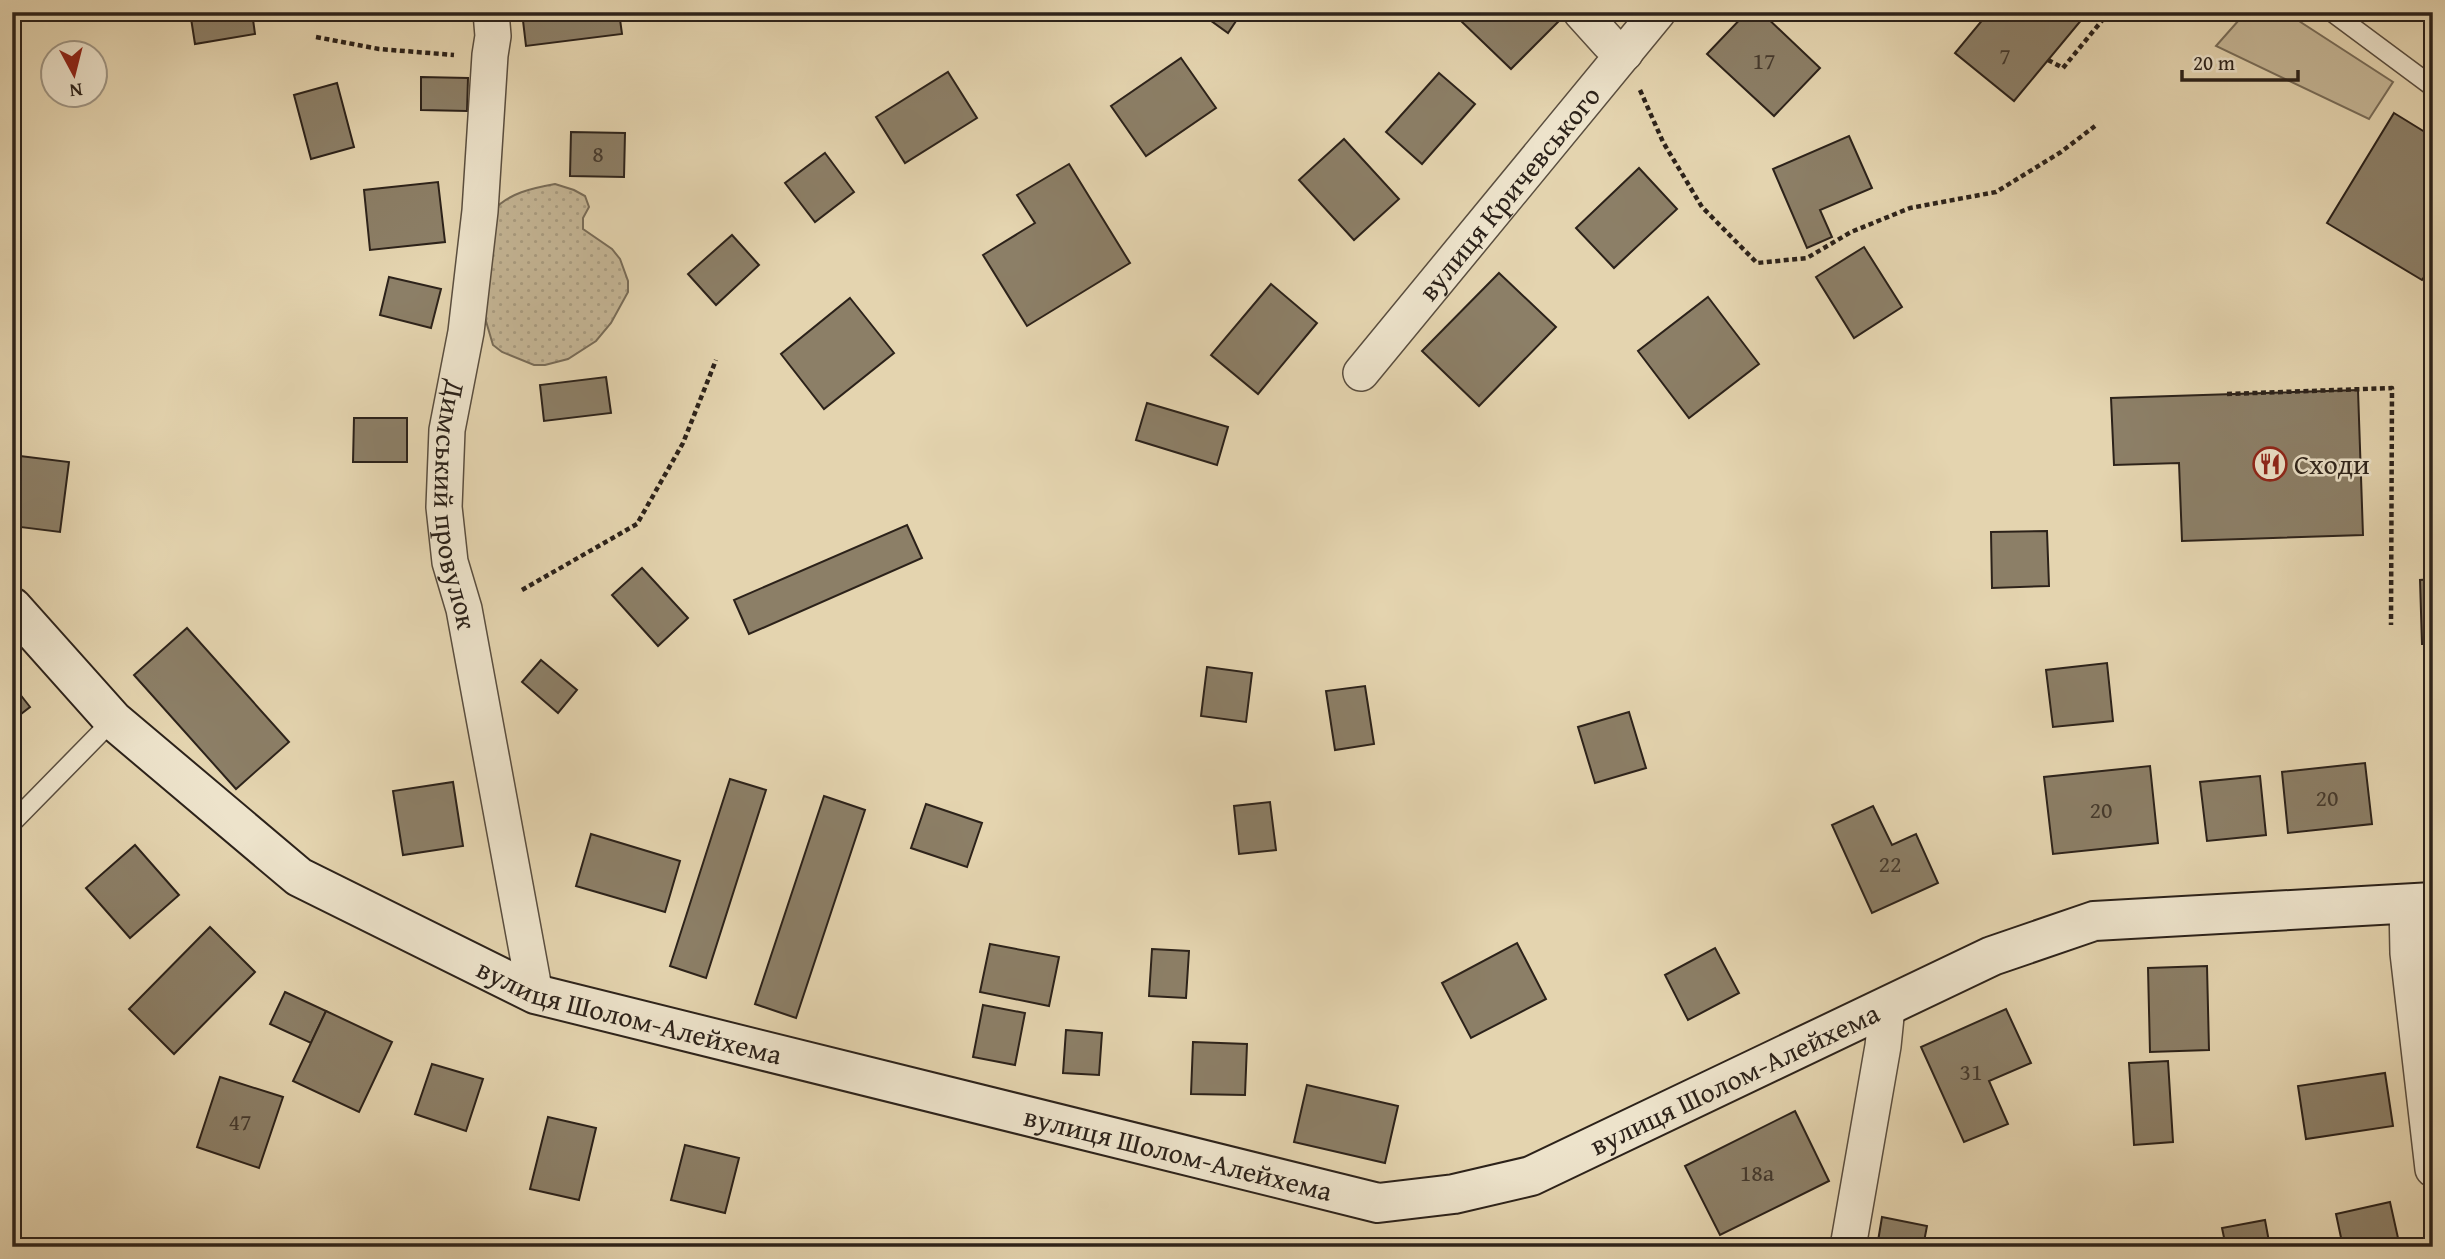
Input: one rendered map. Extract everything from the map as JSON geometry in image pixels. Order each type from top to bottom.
[{"type":"main road","name":"вулиця Шолом-Алейхема","points":[[12,607],[113,719],[299,877],[535,994],[1378,1203],[1454,1194],[1531,1176],[1992,956],[2094,921],[2420,902]]},
{"type":"street","name":"Димський провулок","points":[[491,12],[493,36],[480,211],[466,332],[447,429],[444,507],[450,562],[464,609],[535,994]]},
{"type":"street","points":[[1581,12],[1608,43],[1625,54]]},
{"type":"street","name":"вулиця Кричевського","points":[[1361,373],[1658,12]]},
{"type":"street","points":[[2420,902],[2408,953],[2433,1169]]},
{"type":"street","points":[[1848,1247],[1883,1046],[1887,1007]]},
{"type":"lane","points":[[2332,12],[2433,88]]},
{"type":"lane","points":[[12,823],[113,719]]},
{"type":"path","points":[[2048,60],[2063,68],[2109,12]]},
{"type":"path","points":[[316,37],[379,49],[490,55]]},
{"type":"path","points":[[1625,54],[1663,142],[1702,207],[1757,263],[1807,258],[1851,232],[1910,208],[1997,192],[2061,152],[2095,126]]},
{"type":"path","points":[[522,590],[637,524],[683,443],[716,360]]},
{"type":"path","points":[[2227,394],[2392,388],[2391,625]]},
{"type":"shaded area","points":[[2246,12],[2285,12],[2393,82],[2369,119],[2216,46]]},
{"type":"shaded area","points":[[555,184],[585,196],[589,207],[583,218],[583,229],[612,249],[620,259],[628,281],[628,292],[611,323],[596,341],[568,359],[534,365],[502,352],[493,345],[480,301],[493,211],[513,196]]},
{"type":"building","points":[[190,12],[252,12],[255,34],[195,44]]},
{"type":"building","points":[[522,12],[619,12],[622,34],[526,46]]},
{"type":"building","points":[[1204,12],[1242,12],[1228,33],[1203,15]]},
{"type":"building","points":[[1471,12],[1548,12],[1558,22],[1511,69],[1462,22]]},
{"type":"building","points":[[1747,12],[1761,12],[1820,68],[1774,116],[1707,54]]},
{"type":"building","points":[[1989,12],[2088,12],[2014,101],[1955,53]]},
{"type":"building","points":[[1181,58],[1216,108],[1146,156],[1111,106]]},
{"type":"building","points":[[948,72],[977,118],[905,163],[876,117]]},
{"type":"building","points":[[1439,73],[1475,104],[1422,164],[1386,132]]},
{"type":"building","points":[[421,77],[468,78],[467,111],[421,110]]},
{"type":"building","points":[[337,83],[354,147],[311,159],[294,95]]},
{"type":"building","points":[[2394,113],[2433,137],[2433,264],[2422,280],[2327,223]]},
{"type":"building","points":[[571,132],[625,133],[624,177],[570,176]]},
{"type":"building","points":[[1849,136],[1872,188],[1820,210],[1832,237],[1807,248],[1773,169]]},
{"type":"building","points":[[1344,139],[1399,199],[1354,240],[1299,180]]},
{"type":"building","points":[[825,153],[854,192],[815,222],[785,183]]},
{"type":"building","points":[[1069,164],[1130,263],[1027,326],[983,255],[1035,223],[1017,195]]},
{"type":"building","points":[[1639,168],[1677,209],[1614,268],[1576,228]]},
{"type":"building","points":[[438,182],[445,242],[370,250],[364,190]]},
{"type":"building","points":[[732,235],[759,265],[716,305],[688,274]]},
{"type":"building","points":[[1864,247],[1902,307],[1854,338],[1816,277]]},
{"type":"building","points":[[1499,273],[1556,327],[1479,406],[1422,351]]},
{"type":"building","points":[[389,277],[441,289],[431,328],[380,315]]},
{"type":"building","points":[[1271,284],[1317,323],[1258,394],[1211,355]]},
{"type":"building","points":[[1708,297],[1759,364],[1689,418],[1638,351]]},
{"type":"building","points":[[850,298],[894,353],[824,409],[781,354]]},
{"type":"building","points":[[606,377],[611,413],[544,421],[540,385]]},
{"type":"building","name":"Сходи","points":[[2358,390],[2363,535],[2182,541],[2179,463],[2114,465],[2111,398]]},
{"type":"building","points":[[1147,403],[1228,427],[1217,465],[1136,440]]},
{"type":"building","points":[[354,418],[407,418],[407,462],[353,462]]},
{"type":"building","points":[[20,456],[69,462],[60,532],[12,526]]},
{"type":"building","points":[[907,525],[922,558],[749,634],[734,600]]},
{"type":"building","points":[[2047,531],[2049,586],[1992,588],[1991,532]]},
{"type":"building","points":[[642,568],[688,618],[658,646],[612,595]]},
{"type":"building","points":[[2433,579],[2433,644],[2422,644],[2420,580]]},
{"type":"building","points":[[187,628],[289,742],[236,789],[134,675]]},
{"type":"building","points":[[541,660],[577,690],[558,713],[522,682]]},
{"type":"building","points":[[2107,663],[2113,721],[2053,727],[2046,670]]},
{"type":"building","points":[[1207,667],[1252,673],[1246,722],[1201,716]]},
{"type":"building","points":[[12,684],[30,707],[12,721]]},
{"type":"building","points":[[1365,686],[1374,744],[1335,750],[1326,691]]},
{"type":"building","points":[[1629,712],[1646,768],[1595,783],[1578,727]]},
{"type":"building","points":[[2365,763],[2372,824],[2288,833],[2282,772]]},
{"type":"building","points":[[2150,766],[2158,843],[2053,854],[2044,777]]},
{"type":"building","points":[[2260,776],[2266,835],[2207,841],[2200,782]]},
{"type":"building","points":[[730,779],[766,790],[706,978],[670,966]]},
{"type":"building","points":[[453,782],[463,846],[403,855],[393,791]]},
{"type":"building","points":[[824,796],[865,810],[796,1018],[755,1004]]},
{"type":"building","points":[[1270,802],[1276,850],[1239,854],[1234,806]]},
{"type":"building","points":[[926,804],[982,823],[967,867],[911,848]]},
{"type":"building","points":[[1873,806],[1892,845],[1916,834],[1938,883],[1872,913],[1832,825]]},
{"type":"building","points":[[591,834],[680,861],[665,912],[576,886]]},
{"type":"building","points":[[135,845],[179,895],[130,938],[86,888]]},
{"type":"building","points":[[210,927],[255,972],[174,1054],[129,1009]]},
{"type":"building","points":[[1517,943],[1546,999],[1471,1038],[1442,983]]},
{"type":"building","points":[[990,944],[1059,957],[1049,1006],[980,992]]},
{"type":"building","points":[[1715,948],[1739,993],[1688,1020],[1665,975]]},
{"type":"building","points":[[1152,949],[1189,951],[1186,998],[1149,996]]},
{"type":"building","points":[[2207,966],[2209,1050],[2150,1052],[2148,968]]},
{"type":"building","points":[[285,992],[326,1011],[311,1043],[270,1024]]},
{"type":"building","points":[[983,1005],[1025,1013],[1015,1065],[973,1057]]},
{"type":"building","points":[[2006,1009],[2031,1063],[1989,1081],[2008,1124],[1964,1142],[1921,1047]]},
{"type":"building","points":[[326,1011],[392,1042],[359,1112],[293,1081]]},
{"type":"building","points":[[1066,1030],[1102,1033],[1099,1075],[1063,1073]]},
{"type":"building","points":[[1193,1042],[1247,1044],[1245,1095],[1191,1094]]},
{"type":"building","points":[[2168,1061],[2173,1142],[2134,1145],[2129,1063]]},
{"type":"building","points":[[432,1064],[483,1079],[466,1131],[415,1114]]},
{"type":"building","points":[[2385,1073],[2393,1126],[2306,1139],[2298,1086]]},
{"type":"building","points":[[220,1077],[283,1097],[259,1168],[197,1147]]},
{"type":"building","points":[[1307,1085],[1398,1106],[1385,1163],[1294,1142]]},
{"type":"building","points":[[1795,1111],[1829,1181],[1720,1235],[1685,1166]]},
{"type":"building","points":[[548,1117],[596,1128],[579,1200],[530,1189]]},
{"type":"building","points":[[685,1145],[739,1158],[725,1213],[671,1200]]},
{"type":"building","points":[[2390,1202],[2400,1247],[2343,1247],[2336,1214]]},
{"type":"building","points":[[1882,1217],[1927,1226],[1923,1247],[1877,1247]]},
{"type":"building","points":[[2265,1220],[2270,1247],[2226,1247],[2222,1228]]},
{"type":"place","name":"Сходи","points":[[2270,464]]}]
